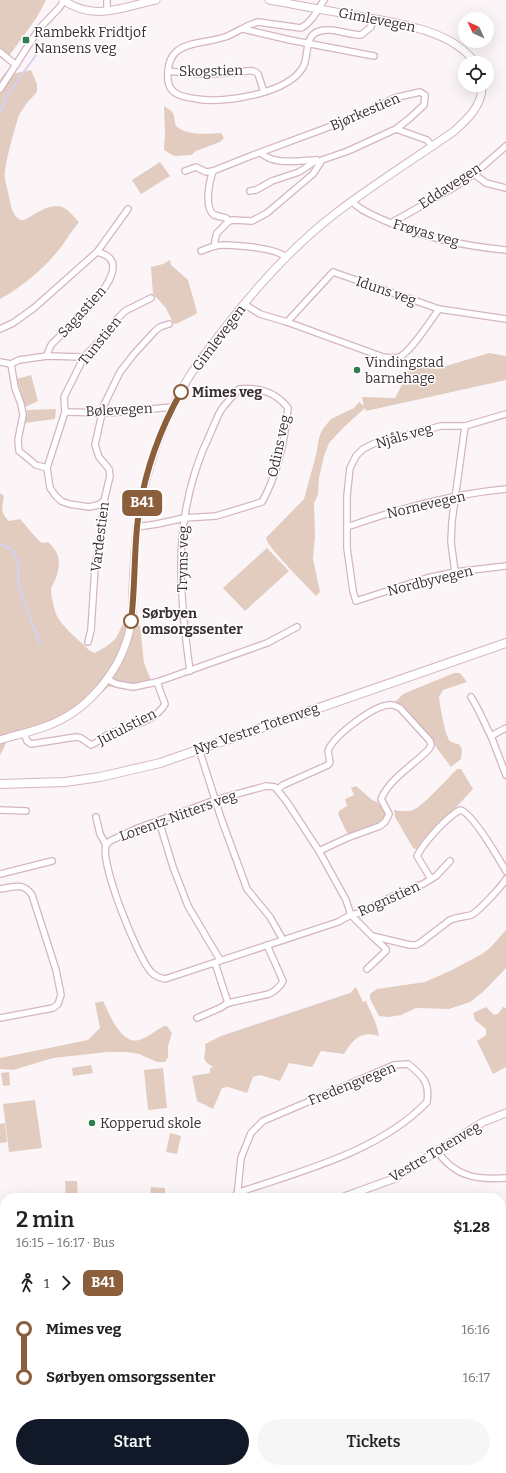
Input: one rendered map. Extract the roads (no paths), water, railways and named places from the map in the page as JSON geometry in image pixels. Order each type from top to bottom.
[{"type":"main road","name":"Nye Vestre Totenveg","points":[[0,784],[39,784],[100,777],[160,762],[506,643]]},
{"type":"street","points":[[0,89],[40,29],[59,8],[64,0],[85,11],[100,13],[156,0]]},
{"type":"street","points":[[107,0],[107,11]]},
{"type":"street","name":"Gimlevegen","points":[[269,0],[420,28],[434,33],[458,46],[469,56]]},
{"type":"street","points":[[324,0],[313,18],[307,25],[301,28],[258,22],[215,40],[179,49],[171,58],[168,71],[169,85],[172,91],[182,96],[219,101],[231,100],[264,92],[297,77],[304,66],[309,39],[316,32],[330,30],[361,36],[371,27],[372,19]]},
{"type":"street","points":[[242,29],[308,44],[374,56]]},
{"type":"street","points":[[0,52],[16,65]]},
{"type":"street","name":"Skogstien","points":[[168,71],[189,74],[211,74],[251,70],[256,71],[264,92]]},
{"type":"street","name":"Bjørkestien","points":[[213,171],[345,121],[394,98],[420,92],[425,95],[424,105],[396,128],[348,151],[320,160],[299,172],[272,181],[256,190],[250,191]]},
{"type":"street","name":"Gimlevegen","points":[[0,740],[54,724],[87,702],[106,679],[122,652],[130,628],[137,527],[148,473],[172,407],[187,380],[244,304],[286,257],[323,223],[352,201],[453,132],[472,114],[481,96],[481,92]]},
{"type":"street","name":"Bjørkestien","points":[[396,128],[427,140],[432,146]]},
{"type":"street","name":"Eddavegen","points":[[391,223],[453,188],[474,174],[506,146]]},
{"type":"street","name":"Bjørkestien","points":[[261,153],[265,157],[277,161],[320,160]]},
{"type":"street","points":[[215,246],[217,233],[229,221],[252,221],[268,213],[313,174],[320,160]]},
{"type":"street","points":[[185,170],[196,167],[206,172],[213,171],[208,203],[214,215],[226,218],[229,221]]},
{"type":"street","points":[[474,174],[486,183],[506,188]]},
{"type":"street","name":"Frøyas veg","points":[[352,201],[355,205],[366,212],[406,230],[476,247],[506,250]]},
{"type":"street","points":[[0,329],[13,323],[34,308],[96,252],[128,209]]},
{"type":"street","points":[[202,251],[215,246],[230,245],[266,249],[283,254],[286,257]]},
{"type":"street","name":"Sagastien","points":[[47,356],[53,343],[99,296],[112,276],[114,267],[109,258],[96,252]]},
{"type":"street","name":"Iduns veg","points":[[287,322],[333,272],[439,309],[506,319]]},
{"type":"street","name":"Tunstien","points":[[104,501],[98,505],[89,507],[69,504],[61,501],[50,488],[47,468],[65,412],[64,397],[84,357],[112,328],[117,319],[125,311],[151,298]]},
{"type":"street","points":[[244,304],[260,314],[287,322],[383,357],[398,358],[405,354],[439,309]]},
{"type":"street","name":"Vardestien","points":[[88,642],[91,630],[96,567],[104,501],[110,476],[109,469],[99,457],[95,445],[102,413],[107,398],[120,372],[154,331],[169,324]]},
{"type":"street","name":"Sagastien","points":[[0,362],[11,364],[19,360],[47,356],[84,357]]},
{"type":"street","points":[[11,364],[15,388],[21,404],[23,415],[18,440],[19,451],[36,465],[47,468]]},
{"type":"street","name":"Odins veg","points":[[137,527],[184,518],[216,516],[262,502],[269,489],[276,470],[287,422],[288,408],[283,401],[274,394],[259,390],[239,390],[222,410],[202,450],[193,477],[184,518]]},
{"type":"street","name":"Bølevegen","points":[[65,412],[102,413],[172,407]]},
{"type":"street","name":"Njåls veg","points":[[356,601],[353,591],[348,555],[346,527],[350,468],[356,456],[363,449],[375,443],[441,426],[465,426],[506,414]]},
{"type":"street","points":[[455,572],[451,542],[455,497],[465,426]]},
{"type":"street","name":"Nornevegen","points":[[346,527],[391,513],[455,497],[506,489]]},
{"type":"street","name":"Tryms veg","points":[[184,518],[180,548],[181,591],[190,671]]},
{"type":"street","name":"Nordbyvegen","points":[[356,601],[408,584],[455,572],[506,566]]},
{"type":"street","points":[[106,679],[117,684],[133,687],[157,682],[267,642],[297,627]]},
{"type":"street","name":"Jutulstien","points":[[24,733],[27,741],[31,744],[76,737],[81,738],[91,745],[94,744],[108,735],[142,723],[163,708],[165,704],[157,682]]},
{"type":"street","points":[[471,697],[478,707],[506,775]]},
{"type":"street","points":[[106,845],[105,857],[131,936],[148,968],[155,976],[160,978],[172,977],[338,922],[351,915],[346,900],[319,851],[278,789],[283,785],[328,766],[330,762],[328,751],[333,742],[355,722],[387,705],[393,705],[400,708],[430,741],[431,745],[429,749],[400,776],[383,795],[381,799],[389,814],[385,822],[380,826],[347,838],[319,851]]},
{"type":"street","points":[[491,736],[506,728]]},
{"type":"street","points":[[199,749],[215,800],[247,889],[270,917],[283,940]]},
{"type":"street","name":"Lorentz Nitters veg","points":[[96,817],[100,834],[106,845],[110,841],[132,831],[215,800],[266,786],[271,786],[278,789]]},
{"type":"street","points":[[0,810],[26,811]]},
{"type":"street","name":"Rognstien","points":[[431,879],[417,856],[421,848],[428,840],[451,816],[460,810],[464,810],[473,819],[506,871]]},
{"type":"street","points":[[159,821],[175,873],[188,906],[217,962],[228,1003]]},
{"type":"street","points":[[0,874],[52,861]]},
{"type":"street","name":"Rognstien","points":[[351,915],[359,913],[391,897],[423,884],[436,876],[450,861]]},
{"type":"street","name":"Rognstien","points":[[372,936],[416,945],[450,920],[470,916],[476,913],[506,879]]},
{"type":"street","points":[[0,889],[22,886],[28,889],[32,895],[56,970],[61,995],[58,1004],[53,1008],[0,1018]]},
{"type":"street","name":"Rognstien","points":[[351,915],[386,949],[386,951],[367,969]]},
{"type":"street","points":[[197,1018],[228,1003],[269,994],[281,985],[283,981],[267,945]]},
{"type":"street","name":"Fredengvegen","points":[[237,1193],[241,1158],[251,1133],[263,1121],[394,1065],[408,1064],[420,1074],[426,1082],[428,1092],[427,1102],[410,1118],[383,1137],[340,1157],[245,1193]]},
{"type":"street","name":"Vestre Totenveg","points":[[355,1193],[393,1179],[483,1122],[506,1113]]},
{"type":"street","points":[[438,1151],[445,1162],[460,1173],[480,1178],[506,1178]]},
{"type":"waterway","points":[[0,113],[7,95],[39,51]]},
{"type":"waterway","points":[[0,544],[11,549],[18,562],[18,585],[40,644]]},
{"type":"place","name":"Rambekk Fridtjof Nansens veg","points":[[26,40]]},
{"type":"place","name":"Vindingstad barnehage","points":[[357,370]]},
{"type":"place","name":"Mimes veg","points":[[181,392]]},
{"type":"place","name":"Sørbyen omsorgssenter","points":[[131,621]]},
{"type":"place","name":"Kopperud skole","points":[[92,1123]]}]
